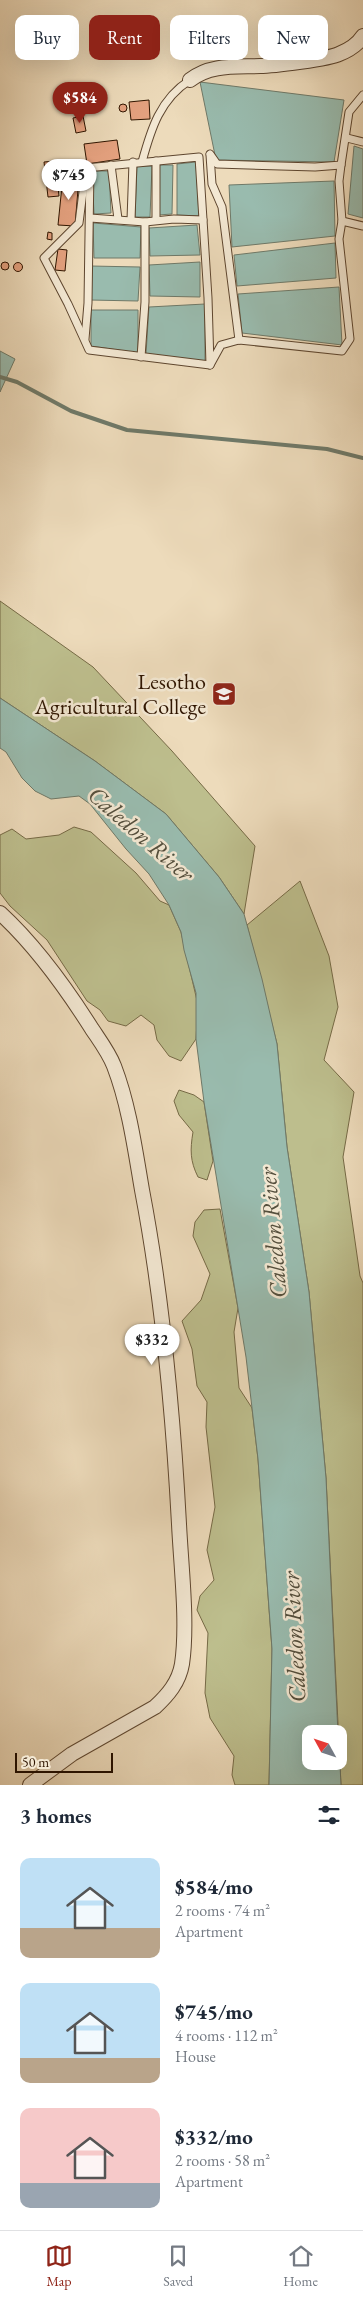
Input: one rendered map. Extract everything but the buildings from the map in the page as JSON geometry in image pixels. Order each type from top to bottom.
[{"type":"street","points":[[190,80],[199,73],[225,66],[262,66],[338,55],[358,43],[363,36]]},
{"type":"street","points":[[0,913],[36,952],[80,1009],[113,1064],[122,1090],[134,1141],[153,1246],[173,1424],[182,1587],[183,1644],[181,1666],[176,1682],[167,1696],[155,1707],[72,1754],[30,1785]]},
{"type":"lane","points":[[142,162],[150,131],[166,101],[179,87],[190,80]]},
{"type":"lane","points":[[210,366],[221,345],[239,340],[342,351],[350,339],[339,239],[342,221],[339,181],[347,138],[349,112],[363,95]]},
{"type":"lane","points":[[347,138],[363,142]]},
{"type":"lane","points":[[239,340],[222,206],[212,184],[210,154],[217,164],[315,167],[341,165]]},
{"type":"lane","points":[[199,157],[210,366],[89,350],[44,258],[80,223],[86,168],[199,157]]},
{"type":"lane","points":[[156,161],[156,220]]},
{"type":"lane","points":[[131,220],[133,162]]},
{"type":"lane","points":[[112,165],[118,219]]},
{"type":"lane","points":[[85,342],[90,168]]},
{"type":"lane","points":[[90,218],[145,222],[156,220],[203,220]]},
{"type":"lane","points":[[342,221],[363,226]]},
{"type":"lane","points":[[141,357],[145,302],[145,222]]},
{"type":"green space","points":[[0,601],[93,667],[172,751],[255,846],[244,914],[219,877],[166,814],[95,761],[0,698]]},
{"type":"green space","points":[[74,827],[91,832],[136,873],[160,901],[169,905],[181,932],[198,1005],[196,1039],[181,1061],[169,1056],[157,1040],[154,1025],[141,1015],[126,1026],[108,1021],[100,1010],[87,1001],[47,940],[10,906],[0,893],[0,835],[12,829],[26,839],[59,835]]},
{"type":"green space","points":[[300,881],[329,956],[338,1007],[324,1060],[354,1092],[343,1157],[360,1276],[363,1283],[363,1785],[341,1785],[340,1770],[348,1770],[348,1725],[338,1725],[326,1478],[309,1292],[287,1147],[277,1044],[247,925]]},
{"type":"green space","points":[[179,1090],[194,1095],[204,1102],[213,1161],[207,1180],[198,1177],[193,1166],[191,1150],[193,1132],[179,1115],[174,1101]]},
{"type":"green space","points":[[220,1209],[238,1308],[234,1332],[239,1388],[252,1408],[258,1459],[272,1649],[269,1785],[235,1785],[232,1775],[234,1756],[210,1718],[205,1693],[208,1633],[197,1610],[200,1596],[214,1580],[207,1550],[215,1507],[206,1427],[207,1402],[197,1386],[192,1349],[182,1321],[201,1300],[210,1274],[193,1236],[195,1222],[204,1210]]},
{"type":"water","points":[[200,82],[344,100],[334,162],[216,160]]},
{"type":"water","points":[[354,146],[363,149],[363,218],[348,214]]},
{"type":"water","points":[[196,162],[199,216],[177,215],[177,164]]},
{"type":"water","points":[[159,165],[173,165],[172,214],[158,215]]},
{"type":"water","points":[[137,166],[152,166],[150,217],[135,217]]},
{"type":"water","points":[[92,171],[109,171],[111,213],[94,214]]},
{"type":"water","points":[[334,181],[335,236],[232,247],[229,185]]},
{"type":"water","points":[[93,223],[141,227],[140,258],[94,258]]},
{"type":"water","points":[[197,225],[200,255],[150,256],[149,228]]},
{"type":"water","points":[[335,243],[336,278],[237,286],[234,255]]},
{"type":"water","points":[[200,262],[200,297],[150,296],[149,265]]},
{"type":"water","points":[[91,266],[140,267],[138,301],[90,300]]},
{"type":"water","points":[[339,287],[342,345],[242,333],[238,294]]},
{"type":"water","points":[[205,304],[205,362],[146,354],[149,307]]},
{"type":"water","points":[[91,310],[138,310],[138,353],[91,346]]},
{"type":"water","points":[[0,351],[15,359],[0,392]]},
{"type":"water","name":"Caledon River","points":[[0,698],[95,761],[166,814],[219,877],[244,914],[277,1044],[287,1147],[309,1292],[326,1478],[338,1725],[302,1725],[302,1770],[340,1770],[341,1785],[269,1785],[272,1649],[258,1459],[246,1357],[204,1102],[196,1039],[196,993],[181,932],[169,905],[149,874],[90,804],[79,796],[51,799],[35,791],[22,778],[6,752],[0,748]]},
{"type":"waterway","points":[[0,377],[17,382],[71,411],[127,430],[327,449],[363,458]]},
{"type":"place","name":"Lesotho Agricultural College","points":[[224,694]]}]
